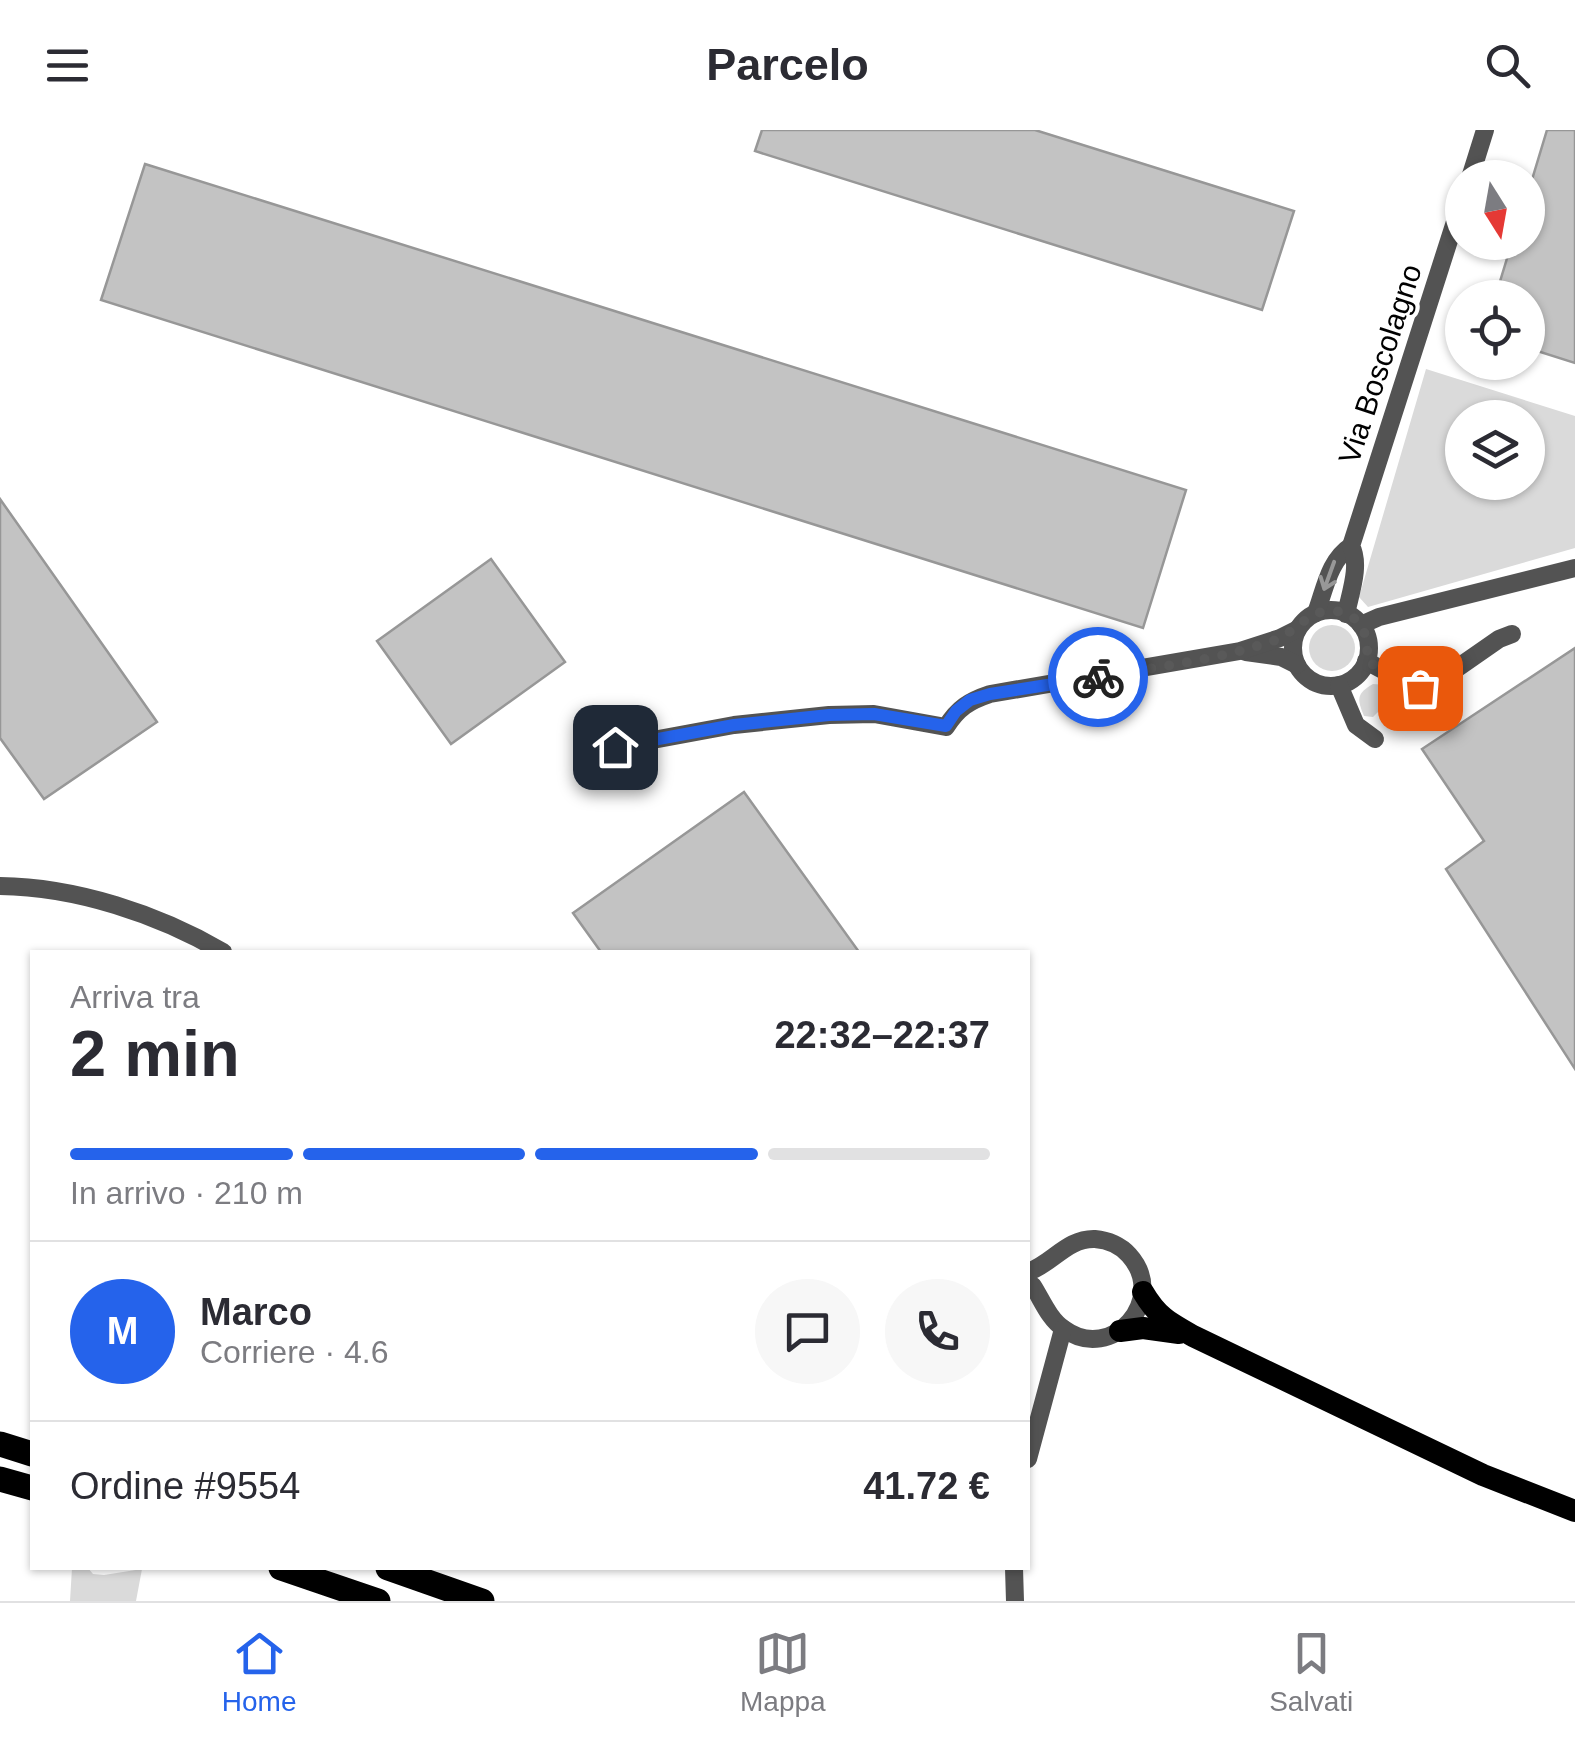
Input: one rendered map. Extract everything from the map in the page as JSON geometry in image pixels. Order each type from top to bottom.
[{"type":"highway","points":[[0,1444],[30,1453]]},
{"type":"highway","points":[[0,1479],[30,1487]]},
{"type":"highway","points":[[287,1570],[378,1601]]},
{"type":"highway","points":[[394,1570],[482,1601]]},
{"type":"main road","points":[[1143,1292],[1164,1320],[1192,1336],[1483,1475],[1575,1511]]},
{"type":"main road","points":[[1120,1331],[1143,1328],[1192,1336]]},
{"type":"street","points":[[1476,160],[1486,130]]},
{"type":"street","name":"Via Boscolagno","points":[[1316,613],[1334,561],[1351,546],[1445,253]]},
{"type":"street","name":"Via Boscolagno","points":[[1351,546],[1355,552],[1354,620]]},
{"type":"street","points":[[1354,620],[1367,636],[1366,661],[1360,672],[1338,685],[1314,682],[1304,675],[1296,665],[1294,640],[1306,619],[1316,613],[1328,610],[1354,620],[1378,617],[1575,568]]},
{"type":"street","points":[[615,747],[734,725],[829,715],[874,714],[946,726],[970,700],[990,694],[1240,651],[1298,629]]},
{"type":"street","points":[[1366,661],[1413,686],[1430,687],[1512,634]]},
{"type":"street","points":[[1240,651],[1280,657],[1296,665]]},
{"type":"street","points":[[1338,685],[1356,725],[1375,738]]},
{"type":"street","points":[[0,886],[77,896],[131,911],[174,926],[219,950]]},
{"type":"street","points":[[1030,1271],[1064,1248],[1094,1239],[1110,1242],[1135,1261],[1142,1276],[1143,1292],[1132,1320],[1120,1331],[1091,1339],[1063,1329],[1030,1284]]},
{"type":"street","points":[[1046,1307],[1044,1280],[1054,1257]]},
{"type":"street","points":[[1030,1452],[1063,1329]]},
{"type":"street","points":[[1014,1570],[1015,1601]]},
{"type":"shaded area","points":[[1426,369],[1445,375],[1445,380],[1461,380],[1524,400],[1445,400],[1445,500],[1545,500],[1545,407],[1575,416],[1575,548],[1368,607],[1359,597]]},
{"type":"shaded area","points":[[1332,625],[1348,632],[1355,648],[1348,664],[1332,671],[1316,664],[1309,648],[1316,632]]},
{"type":"shaded area","points":[[1373,684],[1385,686],[1395,695],[1373,717],[1364,716],[1360,697]]},
{"type":"shaded area","points":[[72,1570],[104,1575],[142,1570],[136,1601],[70,1601]]},
{"type":"building","points":[[762,130],[1035,130],[1294,211],[1262,310],[755,151]]},
{"type":"building","points":[[1547,130],[1575,130],[1575,363],[1545,353],[1545,280],[1500,280],[1507,260],[1545,260],[1545,160],[1538,160]]},
{"type":"building","points":[[145,164],[1186,490],[1143,628],[101,300]]},
{"type":"building","points":[[0,499],[157,722],[44,799],[0,738]]},
{"type":"building","points":[[491,559],[565,662],[451,744],[377,641]]},
{"type":"building","points":[[1575,648],[1575,1069],[1446,869],[1484,841],[1422,749]]},
{"type":"building","points":[[744,792],[858,950],[600,950],[573,913]]},
{"type":"way so far","points":[[1098,677],[1240,651],[1280,638],[1316,613],[1328,610],[1346,614],[1361,625],[1367,636],[1366,661],[1420,688]]},
{"type":"route","points":[[615,747],[734,725],[829,715],[874,714],[946,726],[970,700],[1098,677]]}]
